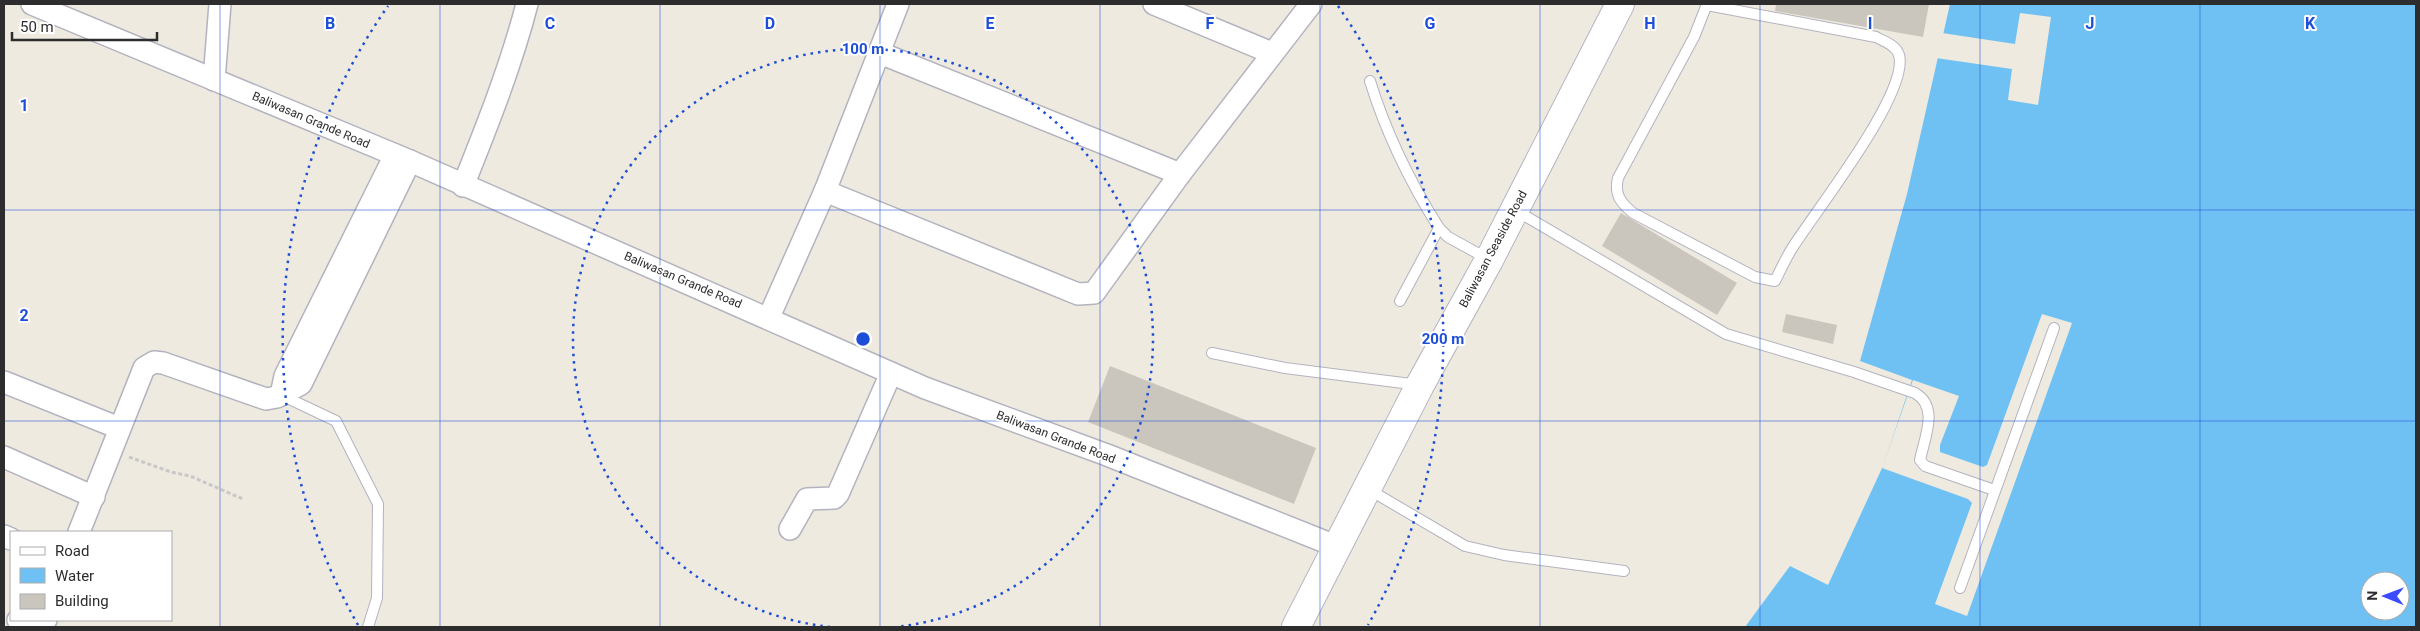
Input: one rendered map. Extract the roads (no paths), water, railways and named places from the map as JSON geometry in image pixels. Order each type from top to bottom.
[{"type":"main road","name":"Baliwasan Seaside Road","points":[[1296,627],[1420,385],[1489,260],[1620,4]]},
{"type":"street","name":"Baliwasan Grande Road","points":[[32,4],[403,158],[463,186],[769,317],[891,373],[1338,547]]},
{"type":"street","points":[[214,80],[220,4]]},
{"type":"street","points":[[463,186],[491,116],[518,40],[527,4]]},
{"type":"street","points":[[769,317],[824,191],[898,4]]},
{"type":"street","points":[[1154,4],[1272,53]]},
{"type":"street","points":[[824,191],[1078,294],[1087,295],[1094,293],[1180,174],[1311,4]]},
{"type":"street","points":[[880,53],[1180,174]]},
{"type":"street","points":[[79,531],[144,368],[154,362],[163,363],[266,398],[281,395],[301,384],[302,362],[403,158]]},
{"type":"street","points":[[790,529],[807,499],[834,498],[838,494],[891,373]]},
{"type":"street","points":[[4,382],[119,428]]},
{"type":"street","points":[[4,457],[94,497]]},
{"type":"street","points":[[24,621],[43,624]]},
{"type":"lane","points":[[1707,4],[1876,37],[1891,45],[1900,56],[1900,75],[1861,150],[1791,250],[1775,281],[1755,277],[1633,213],[1622,204],[1617,192],[1618,178],[1694,37],[1707,4]]},
{"type":"lane","points":[[1370,81],[1379,110],[1400,158],[1439,228],[1448,237],[1489,260]]},
{"type":"lane","points":[[1514,210],[1726,334],[1854,372],[1919,396],[1928,404],[1929,414],[1920,460],[1926,466],[1994,490]]},
{"type":"lane","points":[[1400,301],[1439,228]]},
{"type":"lane","points":[[1960,588],[2054,328]]},
{"type":"lane","points":[[1212,353],[1232,359],[1286,368],[1420,385]]},
{"type":"lane","points":[[281,395],[336,420],[378,504],[377,598],[368,627]]},
{"type":"lane","points":[[1368,488],[1465,546],[1504,555],[1624,571]]},
{"type":"water","points":[[1950,4],[2416,4],[2416,627],[1745,627],[1790,566],[1828,585],[1883,466],[1912,380],[1860,361],[1907,194]]}]
